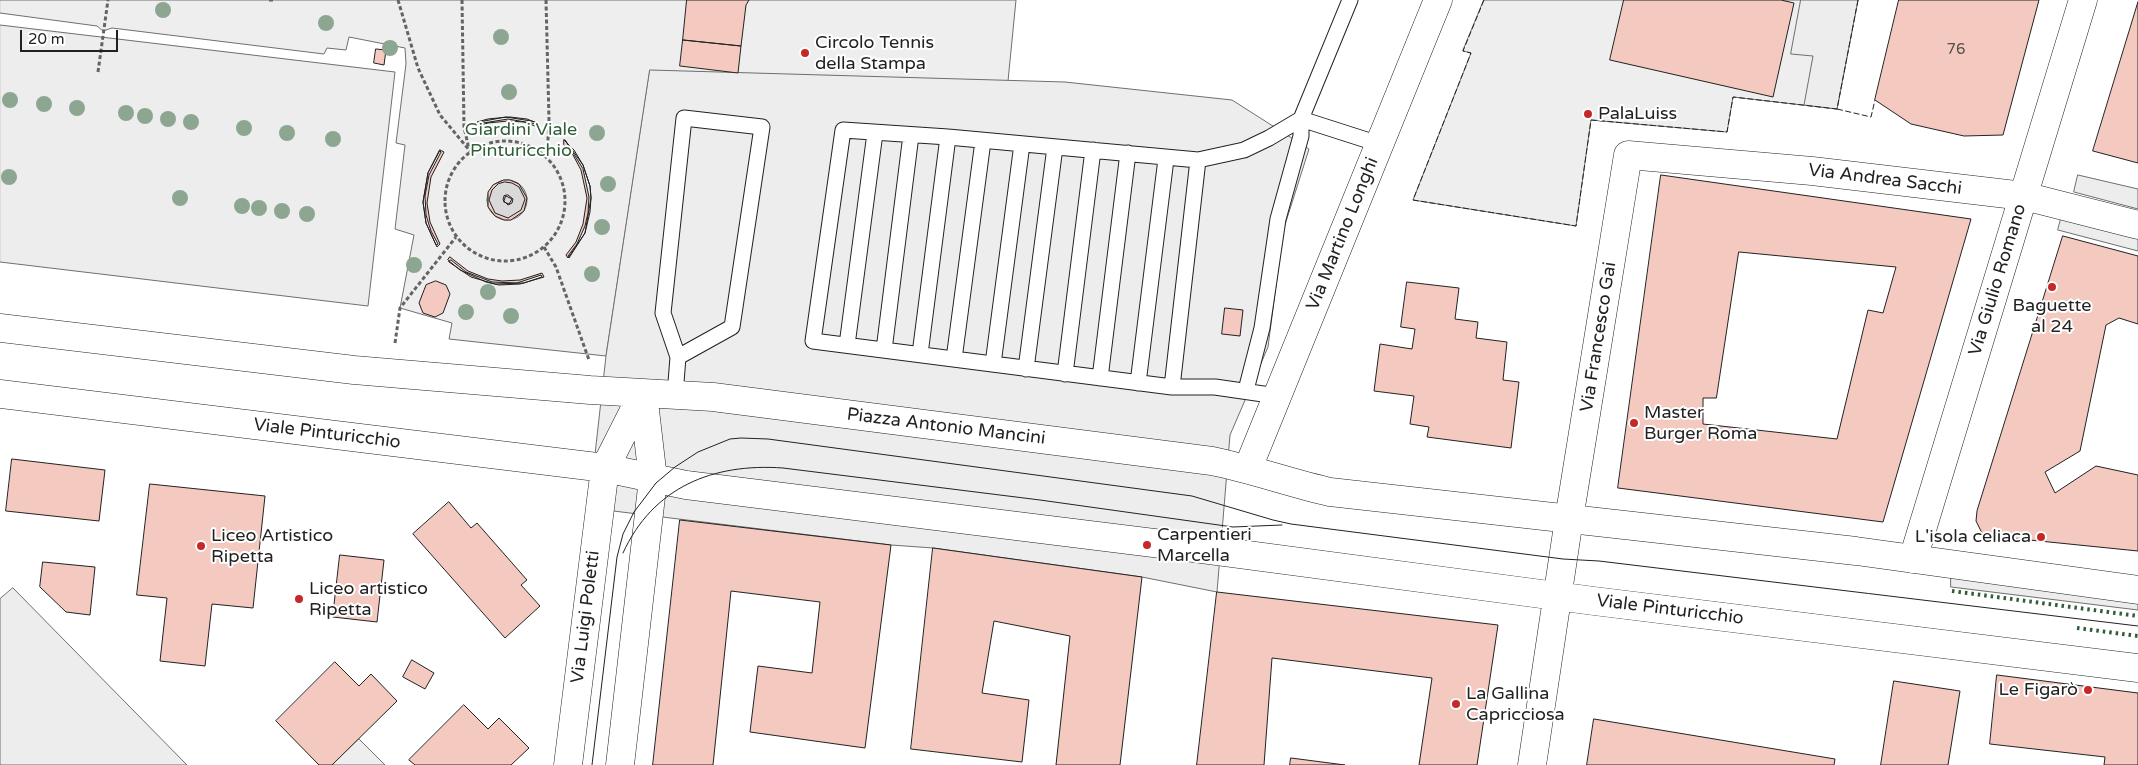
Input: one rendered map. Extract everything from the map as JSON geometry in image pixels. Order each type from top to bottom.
[{"type":"street","name":"Via Martino Longhi","points":[[1248,468],[1438,0]]},
{"type":"street","name":"Via Giulio Romano","points":[[1912,559],[2083,0]]},
{"type":"street","name":"Via Andrea Sacchi","points":[[1628,155],[1812,171],[2024,196],[2138,224]]},
{"type":"street","name":"Via Francesco Gai","points":[[1532,765],[1569,519],[1628,155]]},
{"type":"street","points":[[0,328],[392,374],[643,393],[653,479],[636,612],[620,765]]},
{"type":"street","name":"Piazza Antonio Mancini","points":[[643,393],[713,397],[1212,461],[1248,468]]},
{"type":"street","name":"Via Luigi Poletti","points":[[568,765],[605,468],[643,393]]},
{"type":"street","name":"Viale Pinturicchio","points":[[0,394],[605,468],[686,485],[2138,668]]},
{"type":"street","points":[[1248,468],[1293,483],[1330,492],[1912,559],[2138,590]]},
{"type":"lane","points":[[1246,390],[1262,328],[1278,219],[1301,136],[1301,118],[1350,0]]},
{"type":"lane","points":[[674,395],[678,357],[663,313],[684,118],[762,127],[732,327],[678,357]]},
{"type":"lane","points":[[1301,118],[1379,144]]},
{"type":"lane","points":[[1277,396],[1246,390],[1214,387],[1172,387],[1138,383],[814,341],[843,130],[948,137],[1198,160],[1244,150],[1269,138],[1301,118]]},
{"type":"lane","points":[[847,345],[875,133]]},
{"type":"lane","points":[[884,350],[911,135]]},
{"type":"lane","points":[[920,354],[948,137]]},
{"type":"lane","points":[[954,359],[983,140]]},
{"type":"lane","points":[[993,364],[1022,144]]},
{"type":"lane","points":[[1026,369],[1055,147]]},
{"type":"lane","points":[[1065,374],[1093,150]]},
{"type":"lane","points":[[1100,378],[1128,153]]},
{"type":"lane","points":[[1138,383],[1166,158]]},
{"type":"lane","points":[[1172,387],[1198,160]]},
{"type":"path","points":[[98,72],[108,0]]},
{"type":"path","points":[[268,0],[275,0]]},
{"type":"path","points":[[398,0],[418,68],[440,115],[470,151]]},
{"type":"path","points":[[462,0],[464,126],[470,151]]},
{"type":"path","points":[[546,0],[549,120],[547,158]]},
{"type":"path","points":[[501,140],[518,142],[534,148],[547,158],[559,174],[565,193],[564,213],[557,231],[544,246],[527,257],[508,261],[489,259],[470,250],[456,236],[447,219],[445,200],[448,182],[456,165],[470,151],[485,144],[501,140]]},
{"type":"path","points":[[392,374],[400,308],[456,236]]},
{"type":"path","points":[[544,246],[559,276],[590,367]]},
{"type":"green space","name":"Giardini Viale Pinturicchio","points":[[0,0],[1016,0],[1008,81],[650,71],[606,356],[449,339],[452,323],[400,308],[414,235],[395,229],[405,145],[396,143],[406,64],[405,48],[349,37],[346,50],[327,48],[324,54],[112,28],[103,31],[97,26],[0,13]]},
{"type":"green space","name":"PalaLuiss","points":[[1484,0],[1858,0],[1837,109],[1733,97],[1727,132],[1591,120],[1576,226],[1413,200],[1471,53],[1463,51]]},
{"type":"green space","points":[[359,739],[385,765],[332,765]]},
{"type":"shaded area","points":[[1801,0],[1858,0],[1837,109],[1804,105],[1813,56],[1791,54]]},
{"type":"shaded area","points":[[0,25],[395,72],[368,306],[0,262]]},
{"type":"shaded area","points":[[650,70],[1065,82],[1232,100],[1309,149],[1283,231],[1268,347],[1230,435],[1217,592],[1142,577],[933,548],[891,545],[589,508],[606,356]]},
{"type":"shaded area","points":[[2078,175],[2138,189],[2138,209],[2074,192]]},
{"type":"shaded area","points":[[511,180],[518,183],[524,189],[527,200],[526,208],[518,217],[511,220],[503,220],[496,217],[488,208],[487,196],[490,189],[499,181]]},
{"type":"shaded area","points":[[2062,215],[2138,235],[2138,251],[2058,230]]},
{"type":"shaded area","points":[[1951,577],[2138,600],[2138,610],[1951,587]]},
{"type":"shaded area","points":[[13,588],[187,765],[0,765],[0,599]]},
{"type":"building","points":[[687,0],[749,0],[746,5],[741,46],[683,40]]},
{"type":"building","points":[[1624,0],[1781,0],[1794,3],[1773,97],[1610,60]]},
{"type":"building","points":[[1899,0],[2039,0],[2003,135],[1964,136],[1911,124],[1875,100]]},
{"type":"building","points":[[2138,2],[2138,163],[2093,151]]},
{"type":"building","points":[[683,40],[741,46],[738,73],[680,66]]},
{"type":"building","points":[[376,49],[386,50],[384,65],[374,63]]},
{"type":"building","points":[[506,117],[539,123],[538,127],[524,122],[508,121],[488,123],[476,127],[476,123]]},
{"type":"building","points":[[510,117],[527,119],[537,124],[508,119],[477,124],[477,122],[488,119]]},
{"type":"building","points":[[564,140],[574,150],[583,165],[590,186],[591,198],[585,233],[568,258],[566,255],[576,242],[583,224],[587,198],[581,170],[573,155],[564,145]]},
{"type":"building","points":[[565,140],[583,165],[590,186],[591,198],[585,233],[569,258],[568,256],[577,244],[585,226],[589,197],[583,169]]},
{"type":"building","points":[[440,150],[444,152],[431,177],[427,203],[430,222],[440,244],[437,247],[426,223],[423,202],[428,173]]},
{"type":"building","points":[[440,151],[429,175],[425,196],[426,215],[438,244],[436,245],[426,223],[423,202],[428,173]]},
{"type":"building","points":[[1661,175],[1971,219],[1883,522],[1618,488]],"holes":[[[1739,252],[1896,267],[1883,313],[1868,310],[1837,439],[1703,424],[1703,398],[1716,398]]]},
{"type":"building","points":[[504,180],[510,180],[519,184],[527,198],[524,211],[511,220],[504,220],[495,216],[488,207],[488,192],[493,185]],"holes":[[[512,183],[519,187],[525,199],[521,210],[508,218],[495,213],[489,200],[492,190],[498,184]]]},
{"type":"building","points":[[508,195],[513,199],[512,203],[508,205],[506,203],[509,204],[512,199],[506,196],[504,201],[504,196]]},
{"type":"building","points":[[2063,236],[2138,256],[2138,324],[2119,318],[2106,325],[2080,451],[2045,472],[2055,493],[2096,466],[2138,475],[2138,551],[1990,536],[1982,533],[1976,521],[1977,511]]},
{"type":"building","points":[[450,257],[468,271],[488,279],[502,281],[520,280],[542,273],[544,277],[520,284],[499,285],[486,282],[460,270],[448,260]]},
{"type":"building","points":[[451,260],[466,272],[492,282],[517,283],[541,275],[542,277],[524,283],[495,284],[471,277],[449,262]]},
{"type":"building","points":[[436,281],[446,285],[450,294],[443,313],[435,317],[423,313],[419,303],[426,285]]},
{"type":"building","points":[[1407,282],[1459,288],[1455,319],[1478,322],[1476,338],[1507,342],[1503,380],[1519,382],[1511,448],[1427,437],[1429,427],[1410,424],[1414,396],[1374,391],[1380,344],[1412,349],[1415,329],[1401,327]]},
{"type":"building","points":[[1225,308],[1243,310],[1240,336],[1222,334]]},
{"type":"building","points":[[12,459],[105,470],[99,521],[6,511]]},
{"type":"building","name":"Liceo Artistico Ripetta","points":[[150,484],[265,496],[253,608],[212,604],[205,666],[160,661],[167,598],[137,595]]},
{"type":"building","points":[[449,502],[471,528],[477,523],[527,580],[521,585],[540,606],[505,638],[413,534]]},
{"type":"building","points":[[680,520],[891,545],[865,748],[750,732],[758,666],[812,673],[820,602],[731,591],[713,765],[653,765]]},
{"type":"building","points":[[933,548],[1142,577],[1120,765],[1056,765],[1070,636],[994,621],[982,693],[1029,700],[1022,762],[911,749]]},
{"type":"building","points":[[340,555],[384,560],[377,622],[333,617]]},
{"type":"building","points":[[43,562],[95,567],[90,615],[66,612],[40,587]]},
{"type":"building","points":[[1217,592],[1498,625],[1477,765],[1419,765],[1432,678],[1272,658],[1264,765],[1197,765]]},
{"type":"building","points":[[412,660],[434,673],[425,689],[403,677]]},
{"type":"building","points":[[335,662],[359,686],[371,674],[397,701],[332,765],[319,765],[276,721]]},
{"type":"building","points":[[1997,675],[2138,693],[2138,765],[2104,765],[2105,757],[1990,744]]},
{"type":"building","points":[[1894,681],[1960,691],[1948,765],[1881,765]]},
{"type":"building","points":[[464,705],[488,729],[499,718],[529,748],[511,765],[415,765],[409,760]]},
{"type":"building","points":[[1594,719],[1835,759],[1834,765],[1587,765]]},
{"type":"building","points":[[1291,758],[1345,765],[1290,765]]},
{"type":"tram line","points":[[592,765],[617,557],[623,534],[634,512],[656,483],[675,467],[698,452],[730,439],[741,438],[768,439],[1192,496],[1291,524],[1563,559],[1599,561],[2138,626]]},
{"type":"tram line","points":[[623,553],[636,530],[651,511],[668,496],[688,484],[710,475],[733,470],[757,468],[783,468],[1040,500],[1233,527],[1282,525]]},
{"type":"hedge","points":[[1952,591],[2138,616]]},
{"type":"hedge","points":[[2077,628],[2138,636]]},
{"type":"fence","points":[[1484,0],[1463,51],[1471,53],[1413,200],[1576,226],[1591,120],[1727,132],[1733,97],[1837,109],[1858,0]]},
{"type":"fence","points":[[1837,109],[1871,117],[1875,100]]},
{"type":"place","name":"Circolo Tennis della Stampa","points":[[805,53]]},
{"type":"place","name":"PalaLuiss","points":[[1588,114]]},
{"type":"place","name":"Baguette al 24","points":[[2052,287]]},
{"type":"place","name":"Master Burger Roma","points":[[1634,423]]},
{"type":"place","name":"L'isola celiaca","points":[[2041,537]]},
{"type":"place","name":"Carpentieri Marcella","points":[[1147,545]]},
{"type":"place","name":"Liceo Artistico Ripetta","points":[[201,546]]},
{"type":"place","name":"Liceo artistico Ripetta","points":[[299,599]]},
{"type":"place","name":"Le Figarò","points":[[2088,690]]},
{"type":"place","name":"La Gallina Capricciosa","points":[[1456,704]]}]
